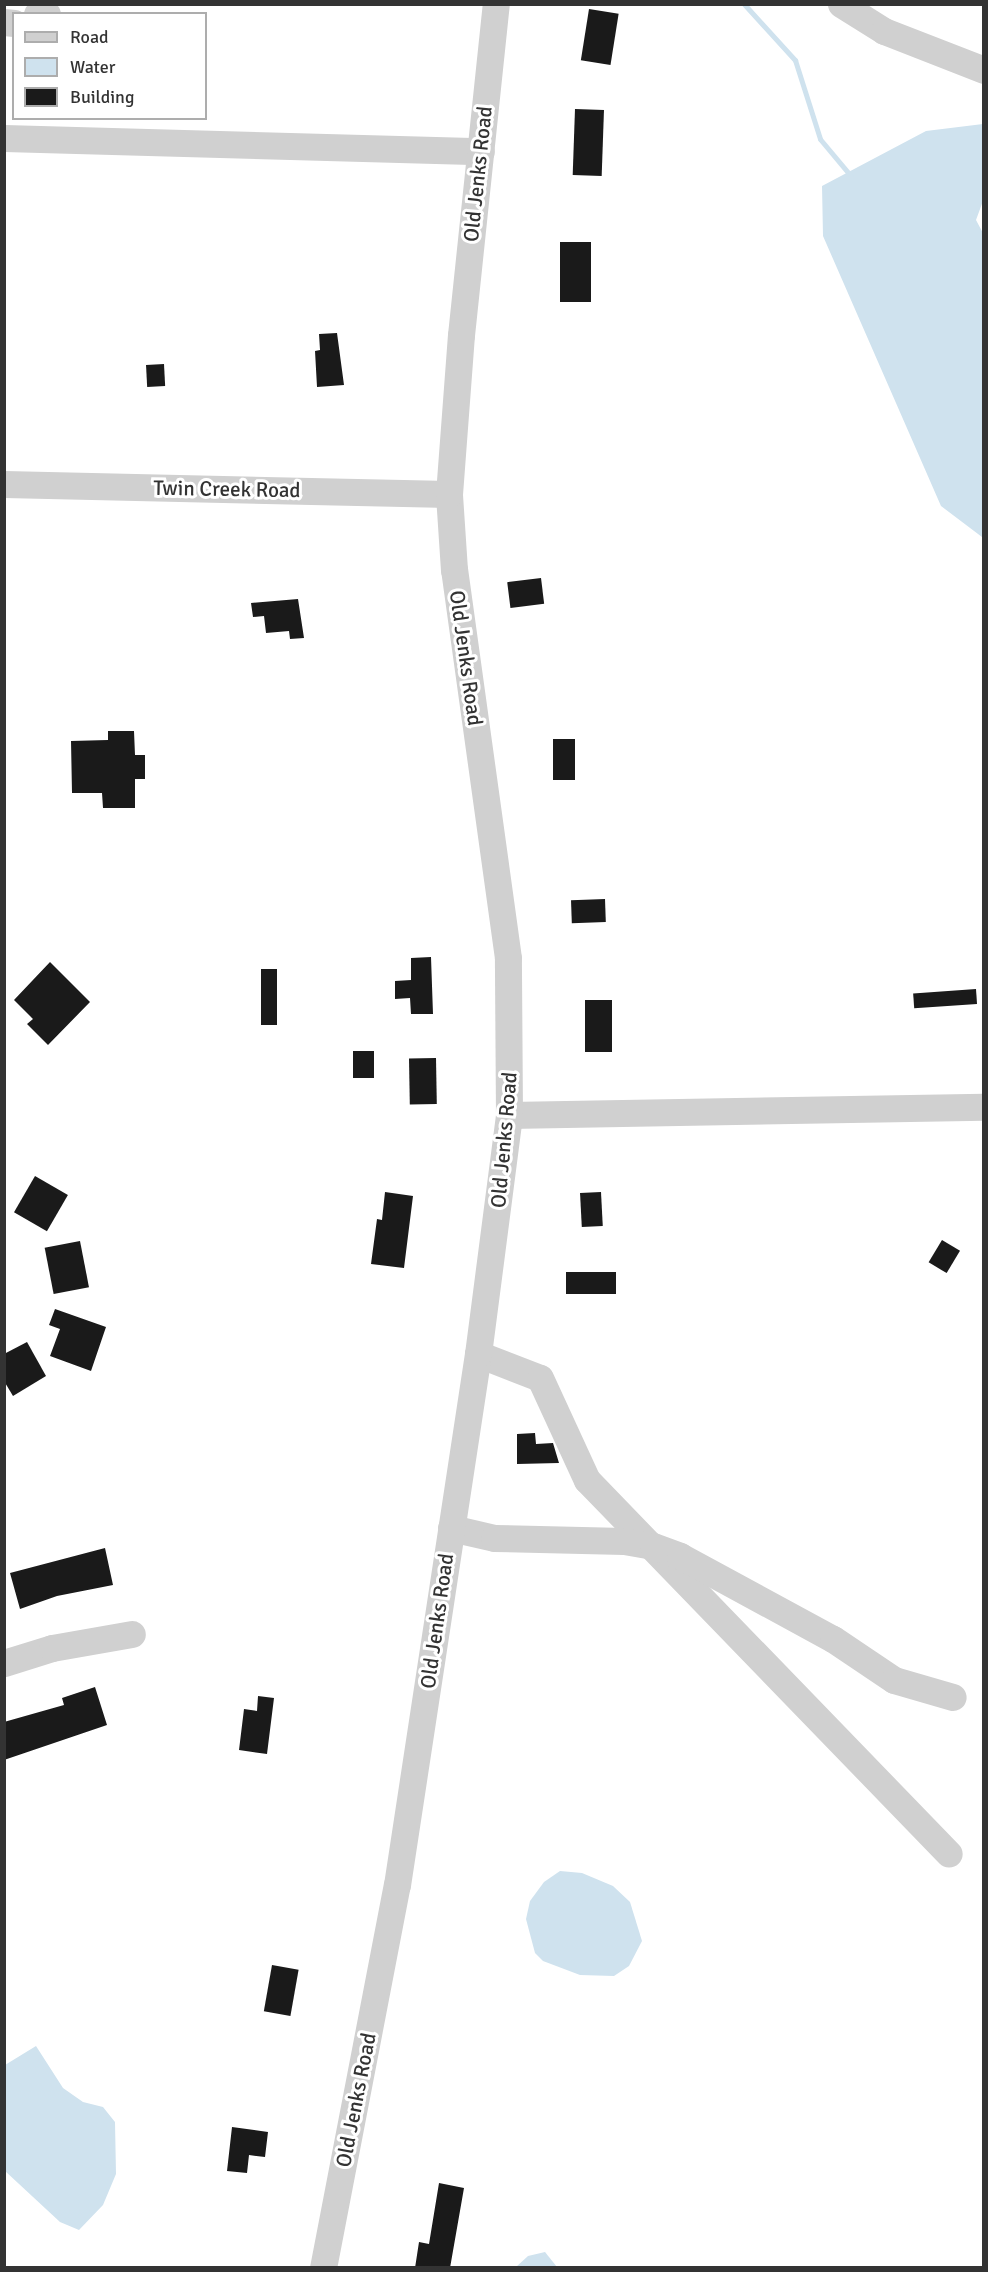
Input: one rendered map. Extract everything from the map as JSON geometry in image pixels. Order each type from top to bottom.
[{"type":"street","name":"Old Jenks Road","points":[[323,2268],[398,1885],[478,1354],[509,1115],[512,1029],[508,958],[454,570],[450,495],[496,4]]},
{"type":"street","points":[[841,4],[884,31],[984,70]]},
{"type":"street","points":[[137,120],[148,143]]},
{"type":"street","points":[[4,138],[481,151]]},
{"type":"street","name":"Twin Creek Road","points":[[4,483],[450,495]]},
{"type":"street","points":[[509,1115],[984,1107]]},
{"type":"street","points":[[478,1354],[540,1378],[587,1479],[949,1854]]},
{"type":"street","points":[[451,1528],[494,1538],[624,1541],[652,1546],[680,1556],[833,1639],[894,1680],[953,1697]]},
{"type":"street","points":[[4,1663],[51,1648],[132,1634]]},
{"type":"water","points":[[983,124],[983,201],[976,220],[984,235],[982,537],[941,506],[823,236],[822,186],[926,131]]},
{"type":"water","points":[[560,1871],[582,1873],[613,1886],[630,1902],[642,1941],[629,1966],[614,1976],[580,1975],[543,1961],[535,1953],[526,1919],[530,1901],[544,1882]]},
{"type":"water","points":[[36,2046],[63,2088],[83,2102],[103,2107],[115,2122],[116,2174],[103,2205],[79,2230],[60,2222],[5,2171],[5,2065]]},
{"type":"water","points":[[545,2252],[557,2267],[516,2267],[528,2256]]},
{"type":"building","points":[[589,9],[619,14],[610,65],[581,60]]},
{"type":"building","points":[[575,109],[604,110],[602,176],[573,175]]},
{"type":"building","points":[[560,242],[591,242],[591,302],[560,302]]},
{"type":"building","points":[[337,333],[344,385],[317,387],[315,351],[320,350],[319,334]]},
{"type":"building","points":[[164,364],[165,386],[147,387],[146,365]]},
{"type":"building","points":[[541,578],[544,604],[510,608],[507,582]]},
{"type":"building","points":[[298,599],[304,638],[290,639],[289,631],[266,633],[264,616],[253,617],[251,603]]},
{"type":"building","points":[[108,731],[134,731],[135,755],[145,755],[145,779],[135,779],[135,808],[103,808],[102,793],[72,793],[71,741],[108,740]]},
{"type":"building","points":[[553,739],[575,739],[575,780],[553,780]]},
{"type":"building","points":[[605,899],[606,922],[572,923],[571,900]]},
{"type":"building","points":[[431,957],[433,1014],[411,1014],[410,998],[395,999],[395,981],[411,980],[411,958]]},
{"type":"building","points":[[50,962],[90,1002],[48,1045],[27,1024],[33,1019],[14,1000]]},
{"type":"building","points":[[261,969],[277,969],[277,1025],[261,1025]]},
{"type":"building","points":[[976,989],[977,1004],[914,1008],[913,993]]},
{"type":"building","points":[[585,1000],[612,1000],[612,1052],[585,1052]]},
{"type":"building","points":[[353,1051],[374,1051],[374,1078],[353,1078]]},
{"type":"building","points":[[409,1058],[436,1058],[437,1104],[410,1104]]},
{"type":"building","points":[[35,1176],[68,1195],[47,1231],[14,1212]]},
{"type":"building","points":[[385,1192],[413,1196],[404,1268],[371,1264],[377,1219],[382,1220]]},
{"type":"building","points":[[601,1192],[603,1226],[582,1227],[580,1193]]},
{"type":"building","points":[[942,1240],[960,1251],[947,1273],[929,1262]]},
{"type":"building","points":[[80,1241],[89,1287],[54,1294],[45,1248]]},
{"type":"building","points":[[566,1272],[616,1272],[616,1294],[566,1294]]},
{"type":"building","points":[[55,1309],[106,1327],[91,1371],[50,1356],[60,1329],[49,1325]]},
{"type":"building","points":[[27,1342],[46,1376],[13,1396],[4,1381],[4,1354]]},
{"type":"building","points":[[535,1433],[536,1444],[553,1443],[559,1463],[517,1464],[517,1434]]},
{"type":"building","points":[[105,1548],[113,1585],[57,1596],[20,1609],[10,1573]]},
{"type":"building","points":[[95,1687],[107,1725],[4,1760],[4,1722],[64,1705],[62,1698]]},
{"type":"building","points":[[258,1696],[274,1698],[267,1754],[239,1750],[244,1709],[257,1711]]},
{"type":"building","points":[[272,1965],[299,1970],[290,2016],[264,2011]]},
{"type":"building","points":[[232,2127],[268,2132],[265,2157],[249,2155],[247,2173],[227,2171]]},
{"type":"building","points":[[439,2183],[464,2188],[450,2268],[415,2268],[419,2242],[429,2244]]},
{"type":"waterway","points":[[744,4],[795,60],[820,139],[851,176]]}]
